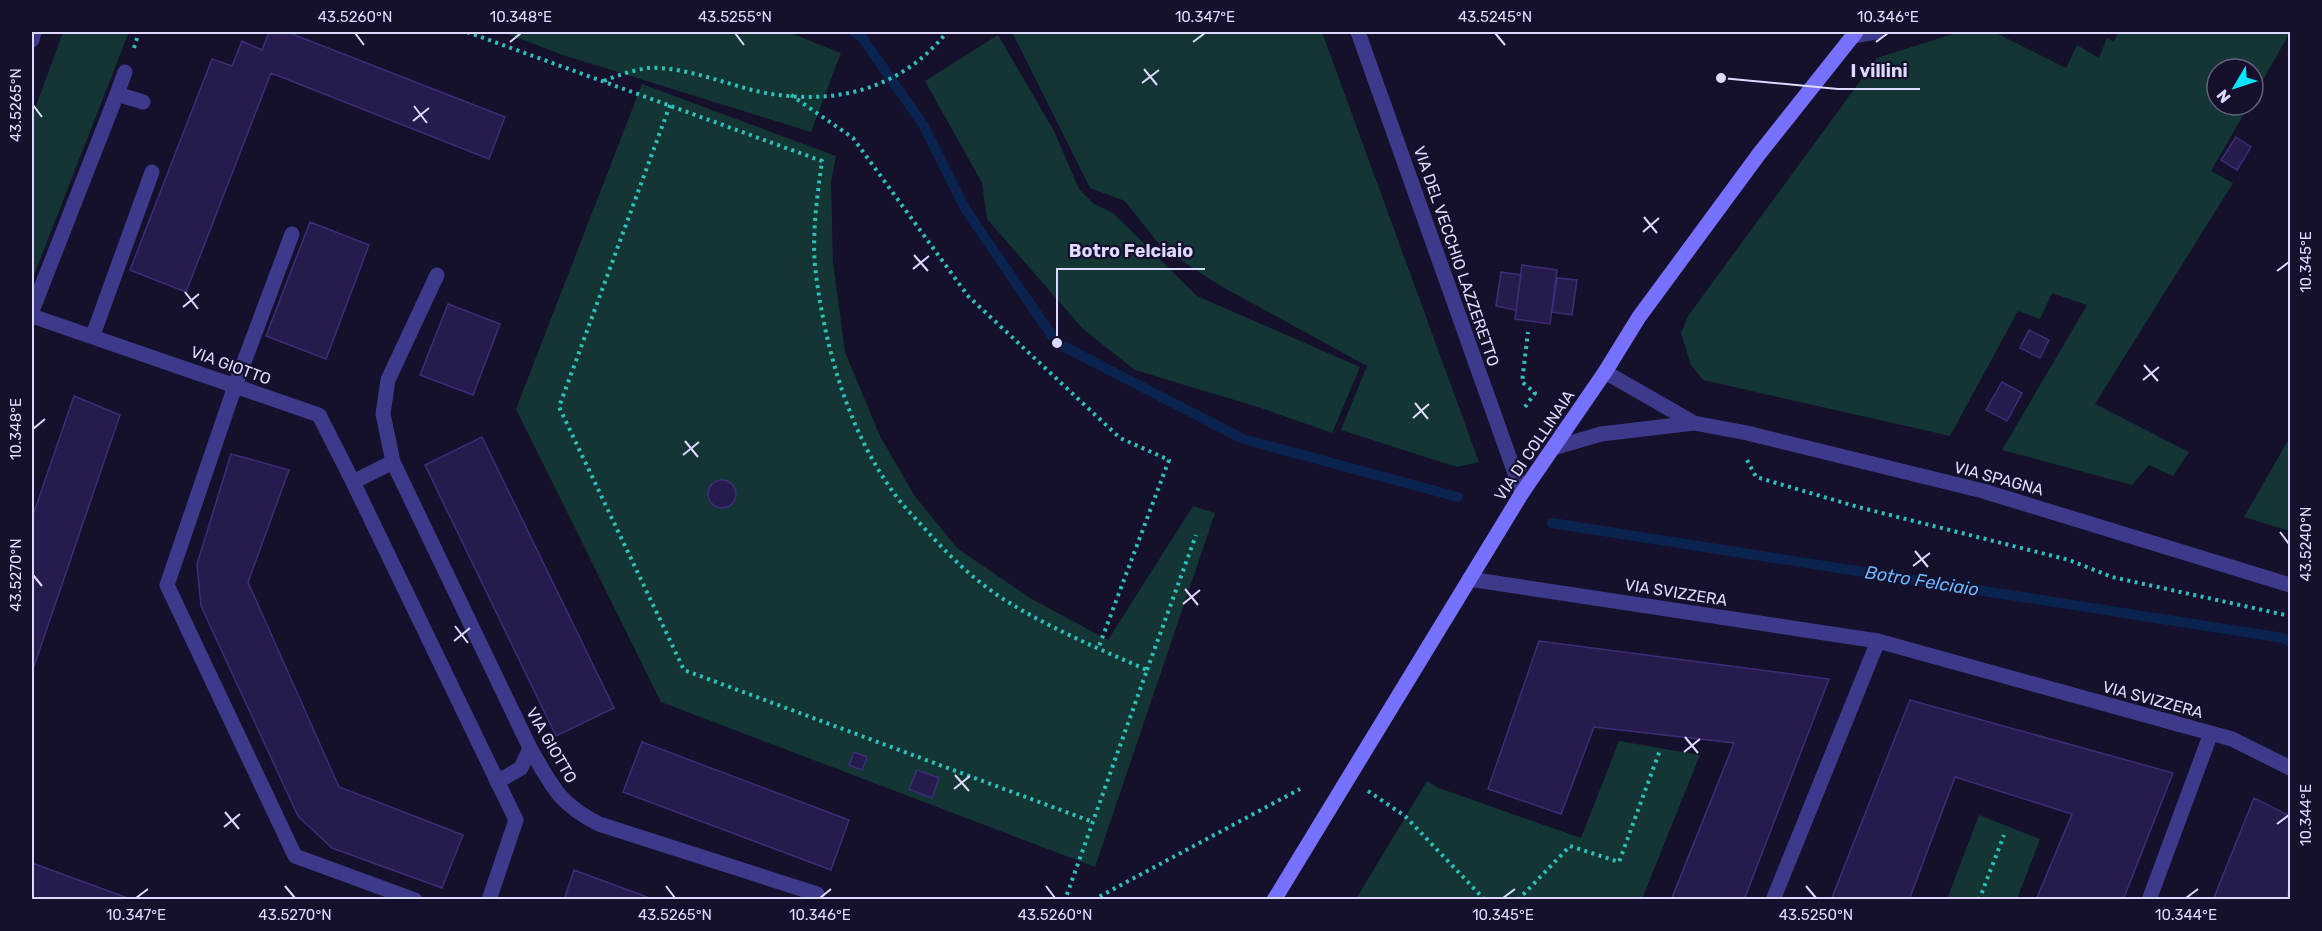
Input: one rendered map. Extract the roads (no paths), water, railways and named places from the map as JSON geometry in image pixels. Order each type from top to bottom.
[{"type":"street","points":[[32,40],[34,32]]},
{"type":"street","name":"VIA DEL VECCHIO LAZZERETTO","points":[[1358,32],[1522,493]]},
{"type":"street","points":[[1854,34],[1876,32]]},
{"type":"street","name":"VIA DI COLLINAIA","points":[[1274,900],[1522,493],[1646,308],[1759,154],[1854,34]]},
{"type":"street","points":[[32,311],[125,72]]},
{"type":"street","points":[[117,94],[143,102]]},
{"type":"street","points":[[93,336],[152,172]]},
{"type":"street","points":[[292,234],[235,386],[167,585],[295,856],[415,900]]},
{"type":"street","name":"VIA GIOTTO","points":[[437,275],[388,380],[382,414],[393,462],[530,748],[553,789],[575,811],[599,824],[817,894]]},
{"type":"street","name":"VIA GIOTTO","points":[[32,316],[319,415],[516,820],[489,900]]},
{"type":"street","name":"VIA SPAGNA","points":[[1605,372],[1694,423],[1983,490],[2290,585]]},
{"type":"street","name":"VIA SPAGNA","points":[[1553,448],[1601,434],[1694,423]]},
{"type":"street","points":[[353,482],[393,462]]},
{"type":"street","name":"VIA SVIZZERA","points":[[1469,579],[1878,641],[2232,739],[2290,768]]},
{"type":"street","points":[[1773,900],[1878,641]]},
{"type":"street","name":"VIA SVIZZERA","points":[[2149,900],[2211,733]]},
{"type":"street","points":[[497,782],[521,768],[530,748]]},
{"type":"waterway","name":"Botro Felciaio","points":[[854,32],[861,36],[924,126],[966,210],[1057,343],[1243,439],[1458,497]]},
{"type":"waterway","name":"Botro Felciaio","points":[[1552,523],[2283,638],[2290,642]]},
{"type":"place","name":"I villini","points":[[1721,78]]},
{"type":"place","name":"Botro Felciaio","points":[[1057,343]]}]
